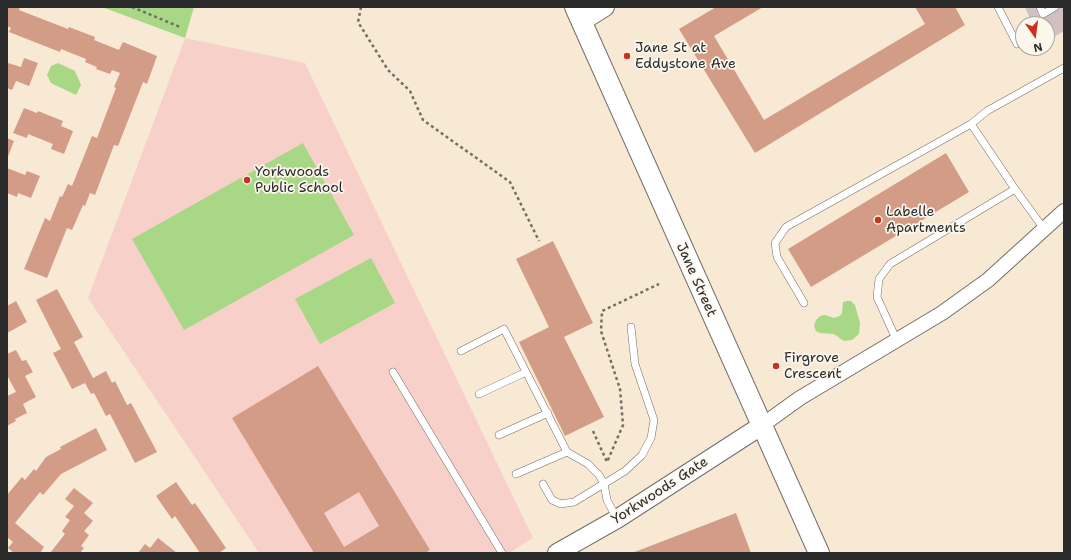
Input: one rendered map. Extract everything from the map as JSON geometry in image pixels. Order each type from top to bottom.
[{"type":"main road","name":"Jane Street","points":[[578,14],[819,553]]},
{"type":"street","points":[[578,14],[605,7]]},
{"type":"street","points":[[762,426],[800,398],[942,313],[988,280],[1064,211]]},
{"type":"street","name":"Yorkwoods Gate","points":[[564,551],[617,519],[762,426]]},
{"type":"lane","points":[[998,7],[1015,40]]},
{"type":"lane","points":[[1040,7],[1043,14],[1055,7]]},
{"type":"lane","points":[[804,303],[777,257],[775,242],[786,228],[971,124],[987,112],[1064,68]]},
{"type":"lane","points":[[971,124],[1044,229]]},
{"type":"lane","points":[[897,341],[877,297],[879,279],[890,264],[1015,189]]},
{"type":"lane","points":[[543,484],[552,500],[561,504],[574,502],[625,471],[642,455],[651,438],[654,420],[635,364],[631,327]]},
{"type":"lane","points":[[461,351],[504,329],[567,452],[588,464],[599,475],[604,484],[607,500],[617,519]]},
{"type":"lane","points":[[393,372],[502,553]]},
{"type":"lane","points":[[479,394],[526,372]]},
{"type":"lane","points":[[498,435],[548,413]]},
{"type":"lane","points":[[516,474],[567,452]]},
{"type":"path","points":[[132,7],[180,27]]},
{"type":"path","points":[[361,7],[358,22],[388,70],[410,91],[423,120],[510,182],[539,241]]},
{"type":"path","points":[[593,431],[607,462],[623,425],[620,389],[601,331],[602,311],[659,284]]},
{"type":"shaded area","points":[[1025,7],[1064,7],[1064,31],[1055,36],[1055,16],[1029,16]]},
{"type":"shaded area","name":"Yorkwoods Public School","points":[[185,38],[305,63],[533,538],[509,553],[259,553],[88,298]]},
{"type":"green space","points":[[102,7],[194,7],[185,38]]},
{"type":"green space","points":[[58,63],[75,71],[81,85],[76,95],[51,83],[47,75],[51,66]]},
{"type":"green space","points":[[303,143],[354,235],[184,330],[132,239]]},
{"type":"green space","points":[[371,258],[395,303],[320,344],[295,299]]},
{"type":"green space","points":[[851,301],[855,305],[860,323],[859,334],[852,340],[844,341],[834,334],[820,333],[816,331],[814,326],[816,320],[820,316],[825,315],[834,318],[840,316],[842,313],[843,302]]},
{"type":"building","points":[[7,7],[20,7],[19,10],[68,29],[69,27],[95,37],[94,40],[119,50],[123,42],[157,56],[147,84],[143,82],[118,146],[114,145],[95,195],[90,193],[72,230],[67,228],[47,278],[24,269],[45,218],[50,221],[60,196],[62,197],[68,184],[72,186],[92,136],[97,138],[116,88],[114,87],[120,73],[112,70],[110,74],[96,69],[97,67],[85,62],[86,59],[61,49],[60,52],[9,32],[11,28],[7,26]]},
{"type":"building","points":[[716,7],[763,7],[714,36],[764,120],[925,24],[915,7],[955,7],[965,25],[755,153],[679,29]]},
{"type":"building","points":[[24,58],[38,63],[29,86],[16,81],[12,90],[7,88],[8,63],[21,67]]},
{"type":"building","points":[[24,108],[37,113],[38,111],[63,121],[61,126],[73,131],[64,154],[51,149],[53,144],[28,134],[27,138],[13,133]]},
{"type":"building","points":[[7,138],[14,141],[7,159]]},
{"type":"building","name":"Labelle Apartments","points":[[946,153],[969,192],[811,287],[788,249]]},
{"type":"building","points":[[7,168],[25,175],[27,171],[40,176],[31,198],[18,193],[17,197],[7,193]]},
{"type":"building","points":[[553,241],[593,323],[564,337],[604,417],[565,436],[519,342],[549,327],[516,259]]},
{"type":"building","points":[[57,289],[83,337],[74,342],[93,378],[106,371],[112,383],[115,381],[127,405],[131,403],[157,452],[135,463],[110,414],[106,416],[94,393],[91,394],[85,383],[72,389],[53,353],[61,349],[36,300]]},
{"type":"building","points":[[16,301],[27,322],[7,333],[7,306]]},
{"type":"building","points":[[16,350],[22,361],[26,360],[33,372],[25,376],[36,397],[23,404],[27,413],[15,419],[16,421],[7,426],[7,396],[16,392],[7,375],[7,354]]},
{"type":"building","points":[[318,366],[430,550],[425,553],[314,553],[232,418]],"holes":[[[359,492],[379,526],[344,547],[324,513]]]},
{"type":"building","points":[[96,428],[107,450],[61,474],[43,495],[40,492],[15,523],[44,547],[40,553],[14,553],[8,548],[13,542],[7,537],[7,495],[22,477],[25,480],[34,469],[36,471],[46,457],[61,449],[60,447]]},
{"type":"building","points":[[176,482],[192,505],[195,503],[226,548],[219,553],[200,553],[175,516],[172,519],[156,496]]},
{"type":"building","points":[[74,488],[93,503],[84,513],[93,521],[84,531],[89,535],[81,546],[84,548],[80,553],[50,553],[65,534],[62,531],[70,520],[65,517],[74,506],[65,499]]},
{"type":"building","points":[[736,513],[751,553],[632,553]]},
{"type":"building","points":[[158,538],[177,553],[138,553],[145,544],[150,548]]},
{"type":"place","name":"Jane St at Eddystone Ave","points":[[627,56]]},
{"type":"place","name":"Yorkwoods Public School","points":[[247,180]]},
{"type":"place","name":"Labelle Apartments","points":[[878,220]]},
{"type":"place","name":"Firgrove Crescent","points":[[776,366]]}]
